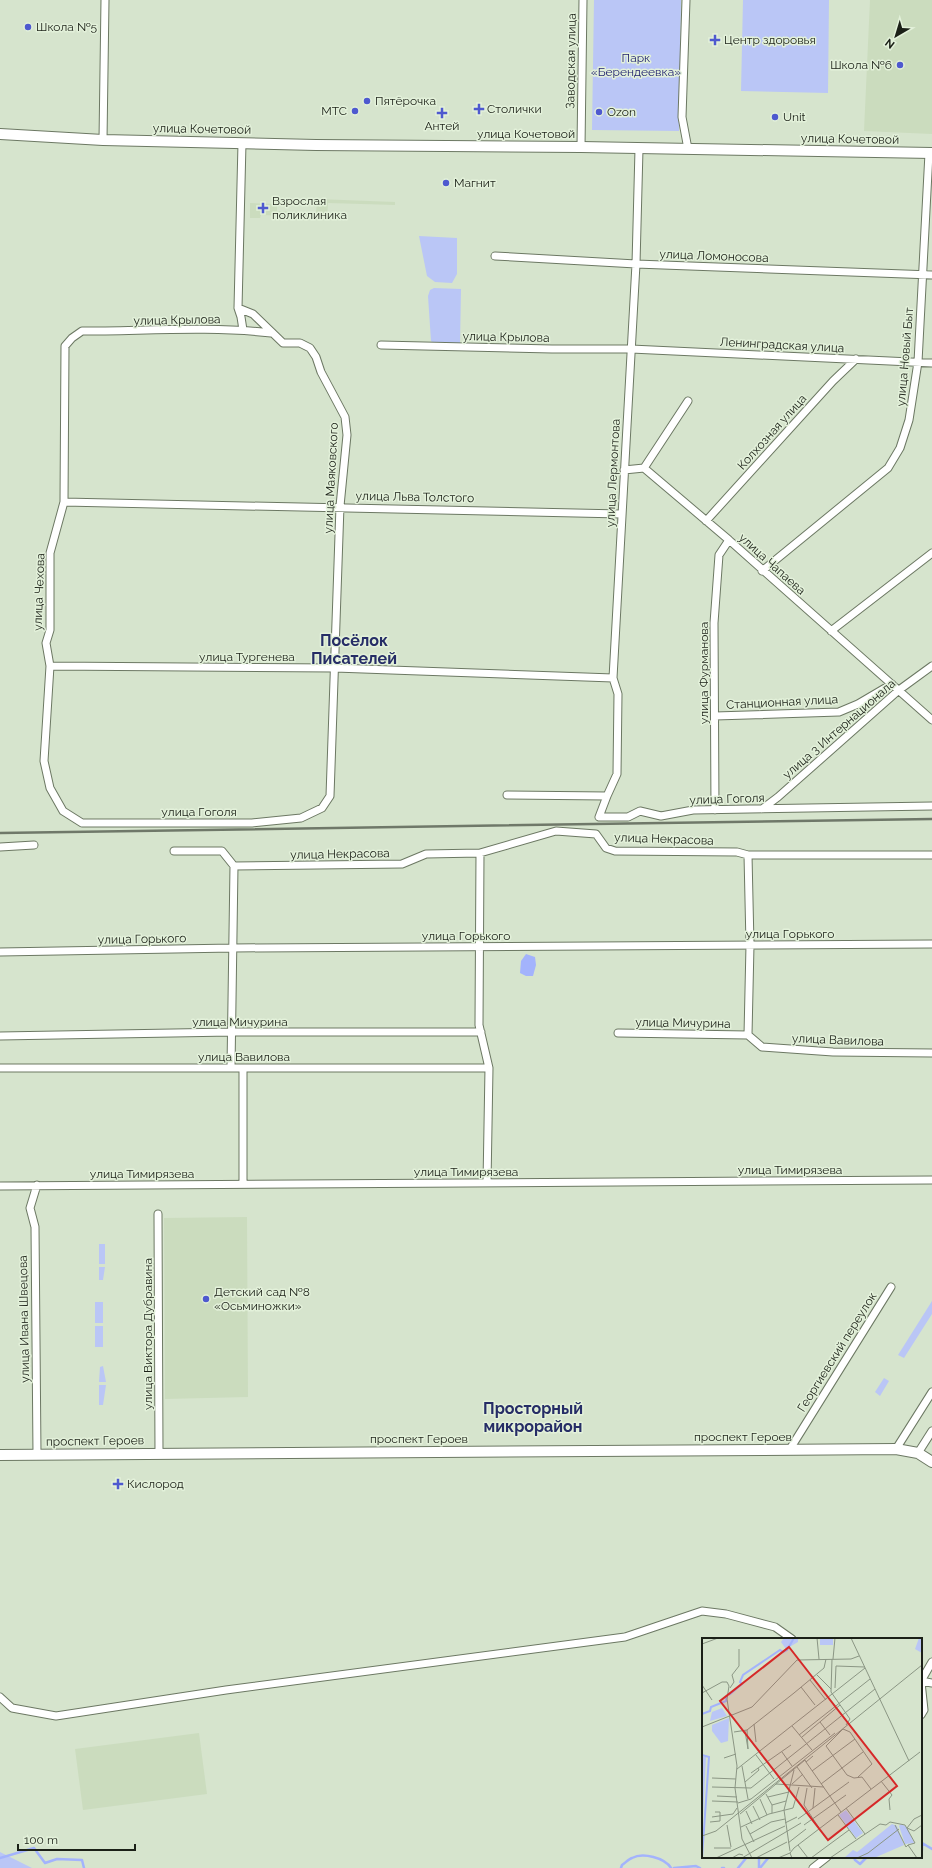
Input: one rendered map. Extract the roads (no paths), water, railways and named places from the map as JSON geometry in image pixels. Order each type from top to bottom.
[{"type":"street","points":[[103,140],[105,0]]},
{"type":"street","name":"Заводская улица","points":[[581,147],[583,0]]},
{"type":"street","points":[[686,0],[682,117],[688,149]]},
{"type":"street","name":"улица Кочетовой","points":[[0,134],[103,140],[316,145],[581,147],[931,153]]},
{"type":"street","points":[[242,143],[238,308],[243,330]]},
{"type":"street","name":"улица Лермонтова","points":[[607,796],[617,774],[618,694],[613,678],[636,264],[640,149]]},
{"type":"street","name":"улица Новый Быт","points":[[762,571],[888,468],[900,448],[909,420],[918,362],[931,153]]},
{"type":"street","name":"улица Ломоносова","points":[[495,256],[636,264],[932,275]]},
{"type":"street","name":"улица Маяковского","points":[[238,308],[253,314],[283,343],[300,343],[310,348],[316,357],[320,372],[345,416],[347,435],[340,506],[330,796]]},
{"type":"street","name":"улица Крылова","points":[[82,332],[243,330],[272,333]]},
{"type":"street","name":"улица Чехова","points":[[63,811],[50,788],[44,761],[50,666],[46,643],[50,630],[50,553],[64,502],[65,346],[72,338],[82,332]]},
{"type":"street","name":"улица Крылова","points":[[381,345],[552,349],[631,349]]},
{"type":"street","name":"Ленинградская улица","points":[[631,349],[932,363]]},
{"type":"street","name":"Колхозная улица","points":[[706,521],[832,381],[856,359]]},
{"type":"street","points":[[624,470],[644,468],[688,401]]},
{"type":"street","name":"улица Чапаева","points":[[644,468],[729,540],[762,571],[932,720]]},
{"type":"street","name":"улица Льва Толстого","points":[[64,502],[340,506],[621,514]]},
{"type":"street","name":"улица Фурманова","points":[[715,810],[714,623],[719,555],[729,540]]},
{"type":"street","points":[[831,631],[932,553]]},
{"type":"street","name":"улица Тургенева","points":[[50,666],[335,668],[613,678]]},
{"type":"street","name":"улица 3 Интернационала","points":[[762,809],[899,690],[932,666]]},
{"type":"street","name":"Станционная улица","points":[[715,716],[839,712],[858,704],[892,684]]},
{"type":"street","points":[[507,795],[607,796]]},
{"type":"street","name":"улица Гоголя","points":[[63,811],[82,823],[252,823],[301,818],[322,808],[330,796]]},
{"type":"street","name":"улица Гоголя","points":[[607,796],[599,817],[628,817],[640,811],[661,816],[693,810],[932,806]]},
{"type":"street","name":"улица Некрасова","points":[[234,866],[402,864],[426,854],[480,853],[556,831],[596,834],[606,848],[615,851],[737,852],[748,855],[932,855]]},
{"type":"street","points":[[0,847],[34,845]]},
{"type":"street","points":[[174,851],[222,851],[234,866],[231,1068]]},
{"type":"street","points":[[480,853],[479,946],[481,1032],[489,1068],[487,1183]]},
{"type":"street","points":[[748,855],[750,945],[748,1035]]},
{"type":"street","name":"улица Горького","points":[[0,952],[233,948],[932,944]]},
{"type":"street","name":"улица Мичурина","points":[[0,1036],[231,1032],[481,1032]]},
{"type":"street","name":"улица Мичурина","points":[[618,1032],[748,1035]]},
{"type":"street","name":"улица Вавилова","points":[[748,1035],[762,1047],[833,1052],[932,1053]]},
{"type":"street","name":"улица Вавилова","points":[[0,1068],[489,1068]]},
{"type":"street","points":[[243,1068],[243,1184]]},
{"type":"street","name":"улица Тимирязева","points":[[0,1186],[932,1180]]},
{"type":"street","name":"улица Ивана Швецова","points":[[37,1185],[30,1208],[35,1227],[37,1454]]},
{"type":"street","name":"улица Виктора Дубравина","points":[[158,1214],[159,1453]]},
{"type":"street","name":"Георгиевский переулок","points":[[790,1449],[890,1287]]},
{"type":"street","points":[[896,1449],[929,1402],[932,1392]]},
{"type":"street","points":[[918,1453],[932,1431]]},
{"type":"street","name":"проспект Героев","points":[[0,1455],[896,1449],[918,1453],[932,1462]]},
{"type":"street","points":[[0,1697],[12,1708],[56,1716],[226,1690],[624,1637],[702,1611],[726,1614],[775,1627],[791,1638]]},
{"type":"street","points":[[922,1679],[932,1662]]},
{"type":"street","points":[[922,1681],[932,1683]]},
{"type":"street","points":[[922,1691],[924,1710],[922,1713]]},
{"type":"street","points":[[813,1868],[826,1858]]},
{"type":"waterway","points":[[922,1843],[922,1850]]},
{"type":"waterway","points":[[922,1843],[932,1849]]},
{"type":"waterway","points":[[0,1858],[34,1848],[45,1863],[57,1859],[82,1860],[84,1868]]},
{"type":"waterway","points":[[621,1868],[622,1865],[637,1856],[648,1856],[659,1859],[664,1861],[671,1868]]},
{"type":"waterway","points":[[738,1868],[746,1858]]},
{"type":"waterway","points":[[759,1858],[759,1868]]},
{"type":"waterway","points":[[760,1868],[768,1858]]},
{"type":"waterway","points":[[854,1858],[860,1864],[866,1858]]},
{"type":"waterway","points":[[674,1868],[696,1866],[700,1868]]},
{"type":"railway","points":[[0,833],[932,819]]},
{"type":"place","name":"Школа №5","points":[[28,27]]},
{"type":"place","name":"Центр здоровья","points":[[715,40]]},
{"type":"place","name":"Школа №6","points":[[900,65]]},
{"type":"place","name":"Пятёрочка","points":[[367,101]]},
{"type":"place","name":"Столички","points":[[479,109]]},
{"type":"place","name":"МТС","points":[[355,111]]},
{"type":"place","name":"Ozon","points":[[599,112]]},
{"type":"place","name":"Антей","points":[[442,113]]},
{"type":"place","name":"Unit","points":[[775,117]]},
{"type":"place","name":"Магнит","points":[[446,183]]},
{"type":"place","name":"Взрослая поликлиника","points":[[263,208]]},
{"type":"place","name":"Детский сад №8 «Осьминожки»","points":[[206,1299]]},
{"type":"place","name":"Кислород","points":[[118,1484]]},
{"type":"district","name":"Посёлок Писателей","points":[[354,649]]},
{"type":"district","name":"Просторный микрорайон","points":[[533,1417]]},
{"type":"park label","name":"Парк «Берендеевка»","points":[[636,65]]}]
